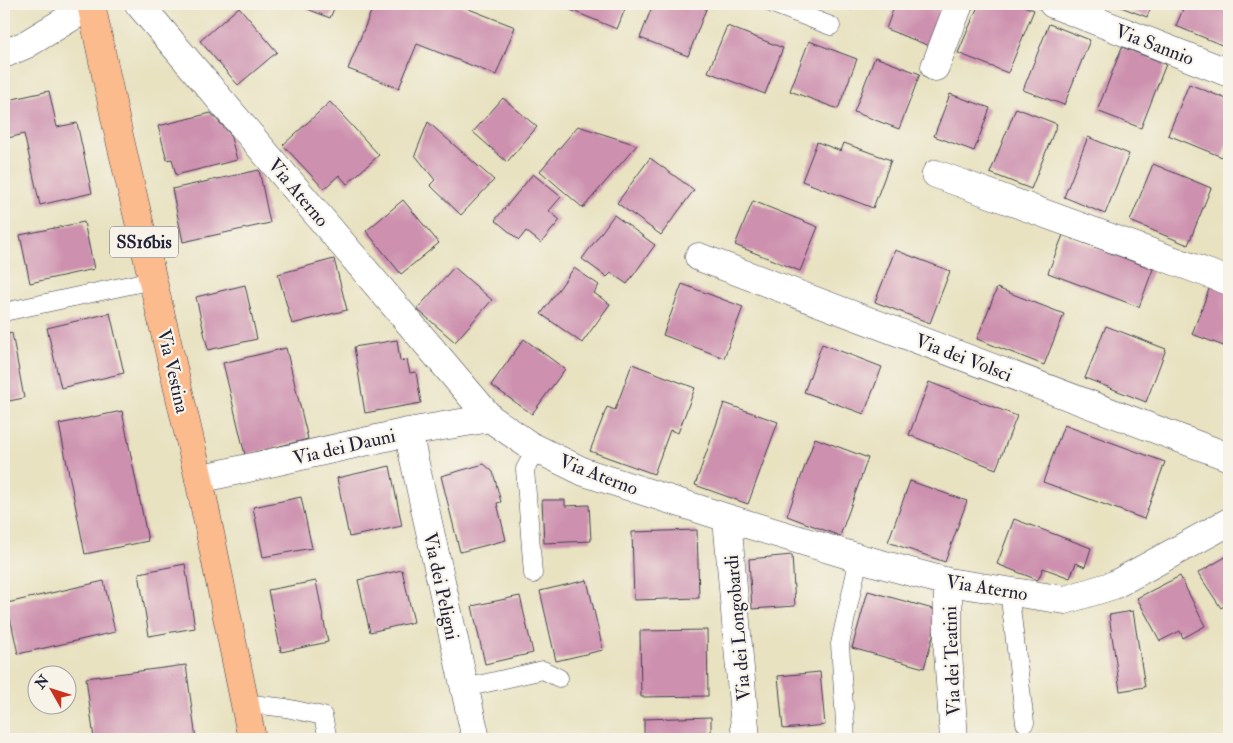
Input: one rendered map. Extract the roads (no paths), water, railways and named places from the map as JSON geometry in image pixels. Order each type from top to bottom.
[{"type":"main road","name":"Via Vestina","points":[[92,4],[199,479],[252,739]]},
{"type":"street","points":[[11,45],[92,4]]},
{"type":"street","name":"Via Aterno","points":[[139,4],[490,418],[536,449],[584,472],[727,518],[948,582],[1065,600],[1114,585],[1229,522]]},
{"type":"street","points":[[935,67],[959,4]]},
{"type":"street","name":"Via Sannio","points":[[1052,4],[1229,73]]},
{"type":"street","points":[[936,174],[1229,281]]},
{"type":"street","name":"Via dei Volsci","points":[[699,257],[1229,457]]},
{"type":"street","name":"Via dei Dauni","points":[[199,479],[408,432],[490,418]]},
{"type":"street","name":"Via dei Peligni","points":[[408,432],[476,739]]},
{"type":"street","name":"Via dei Longobardi","points":[[727,518],[746,739]]},
{"type":"street","name":"Via dei Teatini","points":[[948,582],[948,653],[954,739]]},
{"type":"lane","points":[[773,4],[831,26]]},
{"type":"lane","points":[[4,312],[153,280]]},
{"type":"lane","points":[[533,574],[525,469],[536,449]]},
{"type":"lane","points":[[846,739],[840,644],[860,558]]},
{"type":"lane","points":[[1009,591],[1025,723]]},
{"type":"lane","points":[[464,688],[543,670],[559,678]]},
{"type":"lane","points":[[244,703],[286,708],[323,716],[328,739]]}]
